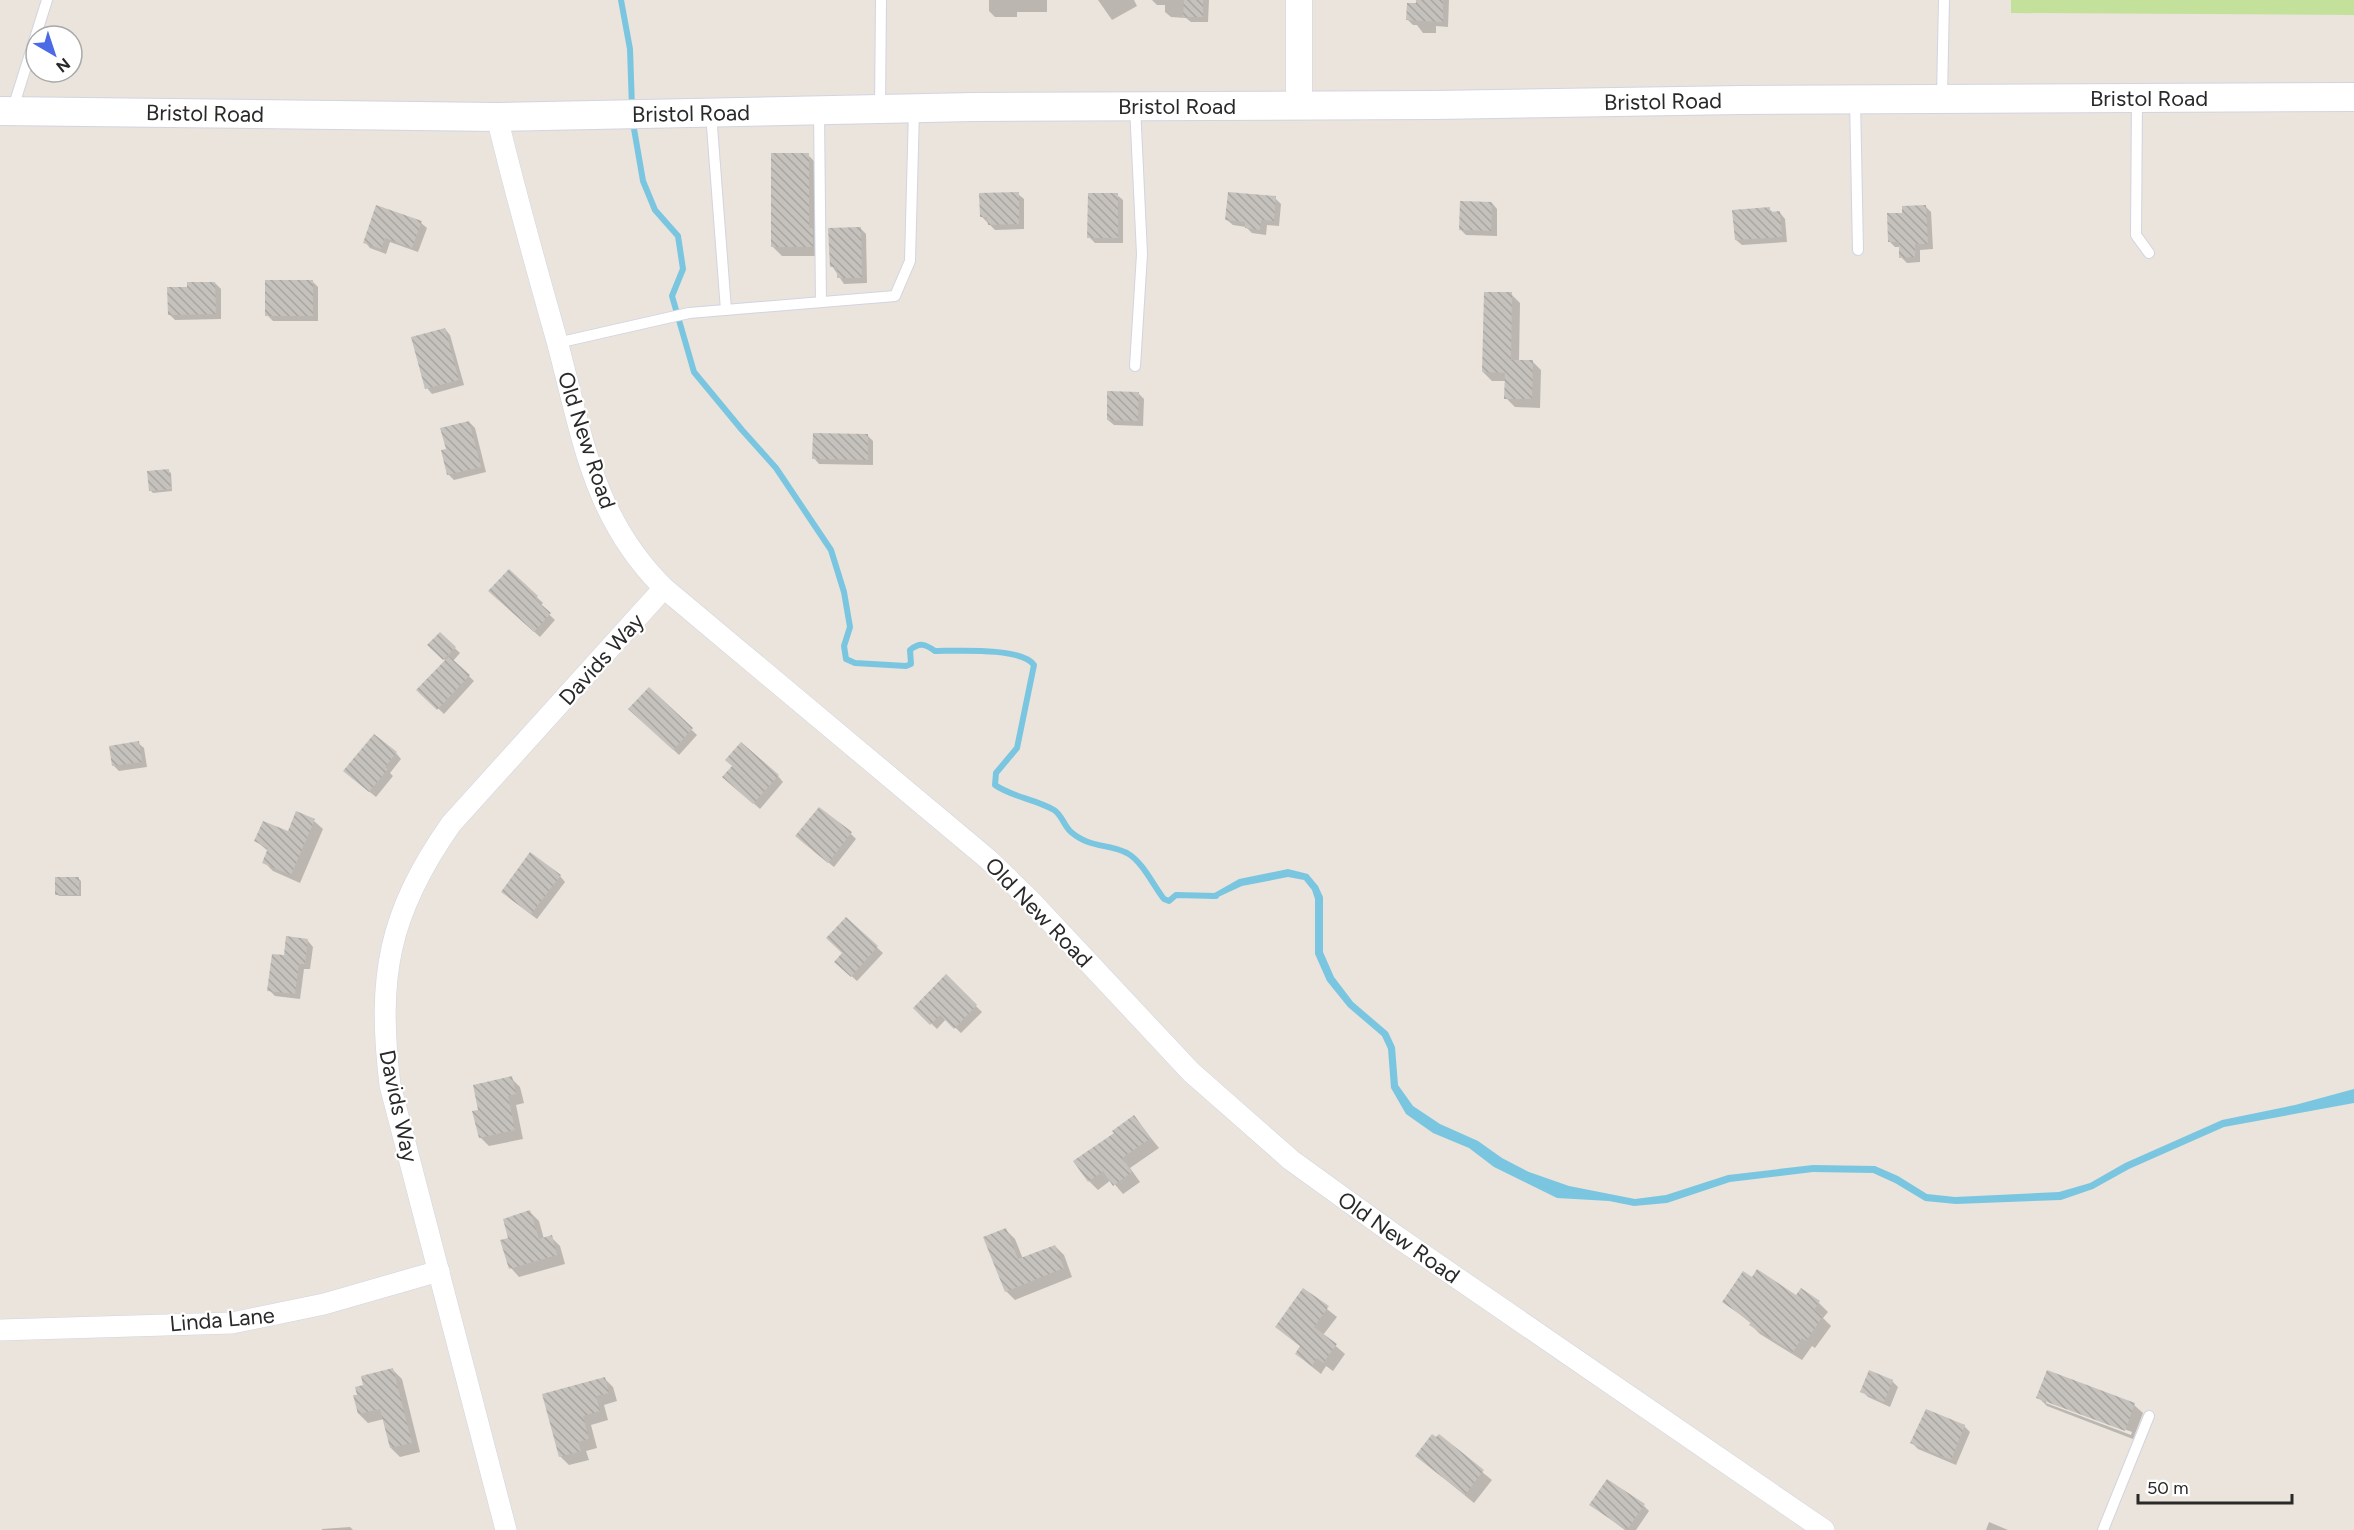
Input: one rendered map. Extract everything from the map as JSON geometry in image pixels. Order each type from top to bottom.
[{"type":"main road","name":"Bristol Road","points":[[6,110],[496,117],[914,108],[2354,97]]},
{"type":"street","points":[[1299,0],[1299,105]]},
{"type":"street","name":"Old New Road","points":[[496,117],[581,437],[605,505],[627,544],[648,572],[664,588],[989,860],[1030,900],[1191,1072],[1286,1156],[1399,1238],[1824,1530]]},
{"type":"street","name":"Davids Way","points":[[506,1530],[390,1086],[384,1021],[386,979],[394,938],[413,886],[427,859],[452,824],[664,588]]},
{"type":"street","name":"Linda Lane","points":[[0,1330],[240,1322],[324,1304],[439,1271]]},
{"type":"lane","points":[[6,110],[47,0]]},
{"type":"lane","points":[[880,109],[882,0]]},
{"type":"lane","points":[[1942,100],[1944,0]]},
{"type":"lane","points":[[2137,99],[2136,236],[2149,253]]},
{"type":"lane","points":[[1855,100],[1858,250]]},
{"type":"lane","points":[[1135,106],[1142,254],[1135,366]]},
{"type":"lane","points":[[557,343],[689,313],[895,296],[910,261],[914,108]]},
{"type":"lane","points":[[819,110],[821,302]]},
{"type":"lane","points":[[711,112],[726,310]]},
{"type":"lane","points":[[2103,1530],[2149,1416]]},
{"type":"green space","points":[[2011,0],[2354,0],[2354,15],[2011,13]]},
{"type":"water","points":[[1288,869],[1308,874],[1318,886],[1323,897],[1323,952],[1334,977],[1353,1002],[1388,1032],[1395,1047],[1398,1085],[1413,1106],[1440,1124],[1478,1141],[1502,1158],[1529,1172],[1569,1186],[1635,1199],[1666,1195],[1728,1175],[1813,1165],[1875,1166],[1898,1176],[1927,1194],[1955,1197],[2059,1192],[2090,1183],[2125,1163],[2222,1120],[2295,1105],[2354,1089],[2354,1103],[2224,1127],[2129,1169],[2093,1189],[2061,1200],[1956,1204],[1925,1201],[1873,1173],[1813,1172],[1730,1182],[1667,1203],[1634,1206],[1609,1201],[1557,1198],[1494,1167],[1469,1148],[1433,1133],[1406,1114],[1391,1088],[1388,1049],[1382,1036],[1348,1007],[1327,981],[1315,954],[1315,899],[1312,890],[1304,880],[1288,877],[1242,886],[1210,899],[1209,896],[1239,879]]},
{"type":"building","points":[[1184,0],[1203,0],[1203,17],[1183,17]]},
{"type":"building","points":[[1416,0],[1443,0],[1443,22],[1406,20],[1407,3],[1416,3]]},
{"type":"building","points":[[771,153],[809,153],[809,228],[813,228],[813,247],[771,247]]},
{"type":"building","points":[[1019,192],[1019,224],[988,225],[987,217],[980,217],[979,193]]},
{"type":"building","points":[[1228,192],[1276,196],[1274,221],[1261,220],[1260,230],[1245,228],[1245,222],[1225,220]]},
{"type":"building","points":[[1088,193],[1118,193],[1118,238],[1087,238]]},
{"type":"building","points":[[1460,201],[1492,202],[1491,231],[1459,230]]},
{"type":"building","points":[[376,205],[422,221],[412,248],[385,238],[381,249],[363,243]]},
{"type":"building","points":[[1926,205],[1928,244],[1915,244],[1915,257],[1899,258],[1899,242],[1888,242],[1887,213],[1902,213],[1902,206]]},
{"type":"building","points":[[1770,207],[1770,212],[1780,211],[1782,237],[1735,240],[1732,210]]},
{"type":"building","points":[[861,227],[862,278],[837,278],[837,267],[830,267],[828,228]]},
{"type":"building","points":[[265,280],[313,280],[313,316],[265,316]]},
{"type":"building","points":[[187,282],[215,282],[216,314],[168,315],[167,287],[187,287]]},
{"type":"building","points":[[1484,292],[1512,292],[1511,360],[1533,360],[1532,399],[1504,399],[1505,373],[1482,372]]},
{"type":"building","points":[[445,328],[459,380],[425,389],[411,337]]},
{"type":"building","points":[[1107,391],[1139,392],[1138,421],[1107,420]]},
{"type":"building","points":[[469,421],[481,467],[447,475],[441,450],[446,449],[440,428]]},
{"type":"building","points":[[813,433],[868,434],[868,460],[812,459]]},
{"type":"building","points":[[169,469],[171,489],[149,491],[147,471]]},
{"type":"building","points":[[509,569],[538,596],[535,599],[551,613],[534,632],[488,591]]},
{"type":"building","points":[[440,632],[456,647],[443,660],[427,645]]},
{"type":"building","points":[[449,656],[470,675],[437,710],[416,690]]},
{"type":"building","points":[[649,687],[693,728],[673,750],[628,709]]},
{"type":"building","points":[[374,734],[397,752],[385,767],[388,769],[369,792],[343,771]]},
{"type":"building","points":[[139,741],[142,762],[112,766],[109,746]]},
{"type":"building","points":[[741,742],[779,775],[753,804],[722,777],[732,766],[725,760]]},
{"type":"building","points":[[819,807],[852,832],[828,863],[795,836]]},
{"type":"building","points":[[296,811],[315,819],[291,875],[262,863],[268,848],[254,841],[263,821],[288,831]]},
{"type":"building","points":[[530,852],[561,875],[531,914],[501,892]]},
{"type":"building","points":[[55,877],[79,877],[79,895],[55,895]]},
{"type":"building","points":[[846,917],[878,946],[851,977],[834,962],[842,953],[826,938]]},
{"type":"building","points":[[286,936],[308,939],[305,964],[299,964],[295,994],[267,991],[272,954],[284,955]]},
{"type":"building","points":[[946,974],[977,1005],[954,1029],[940,1015],[930,1025],[913,1008]]},
{"type":"building","points":[[512,1076],[516,1094],[508,1096],[515,1130],[479,1138],[472,1111],[478,1110],[473,1085]]},
{"type":"building","points":[[1134,1115],[1151,1138],[1122,1158],[1132,1172],[1113,1186],[1103,1171],[1088,1182],[1073,1161],[1114,1133],[1112,1131]]},
{"type":"building","points":[[530,1210],[539,1239],[552,1235],[557,1255],[509,1269],[500,1240],[508,1238],[503,1219]]},
{"type":"building","points":[[1006,1228],[1018,1259],[1055,1245],[1064,1268],[1005,1292],[983,1237]]},
{"type":"building","points":[[1757,1269],[1796,1295],[1801,1288],[1820,1301],[1814,1310],[1823,1316],[1806,1341],[1802,1338],[1793,1352],[1749,1325],[1751,1322],[1722,1302],[1743,1271],[1752,1277]]},
{"type":"building","points":[[1303,1288],[1329,1306],[1314,1327],[1337,1344],[1323,1363],[1317,1358],[1312,1366],[1295,1354],[1300,1346],[1275,1327]]},
{"type":"building","points":[[393,1368],[412,1443],[390,1448],[380,1409],[358,1414],[353,1395],[357,1395],[355,1387],[363,1385],[361,1376]]},
{"type":"building","points":[[1869,1370],[1893,1380],[1884,1402],[1860,1392]]},
{"type":"building","points":[[2047,1370],[2135,1403],[2125,1431],[2036,1398]]},
{"type":"building","points":[[605,1377],[609,1393],[596,1396],[600,1411],[583,1416],[589,1439],[578,1442],[581,1451],[559,1457],[542,1394]]},
{"type":"building","points":[[1926,1409],[1965,1425],[1951,1460],[1910,1443]]},
{"type":"building","points":[[1432,1434],[1436,1437],[1439,1434],[1484,1470],[1465,1495],[1415,1456]]},
{"type":"building","points":[[1607,1479],[1645,1504],[1627,1530],[1589,1505]]},
{"type":"waterway","points":[[621,0],[630,49],[632,107]]},
{"type":"waterway","points":[[633,123],[643,181],[655,210],[678,236],[683,269],[672,296],[694,372],[776,468],[831,550],[844,592],[850,627],[844,646],[846,659],[855,663],[906,666],[911,664],[910,650],[922,645],[935,651],[988,651],[1027,659],[1034,665],[1017,748],[996,773],[995,785],[1054,810],[1069,830],[1078,837],[1120,850],[1133,857],[1164,899],[1169,901],[1176,895],[1216,896]]}]
